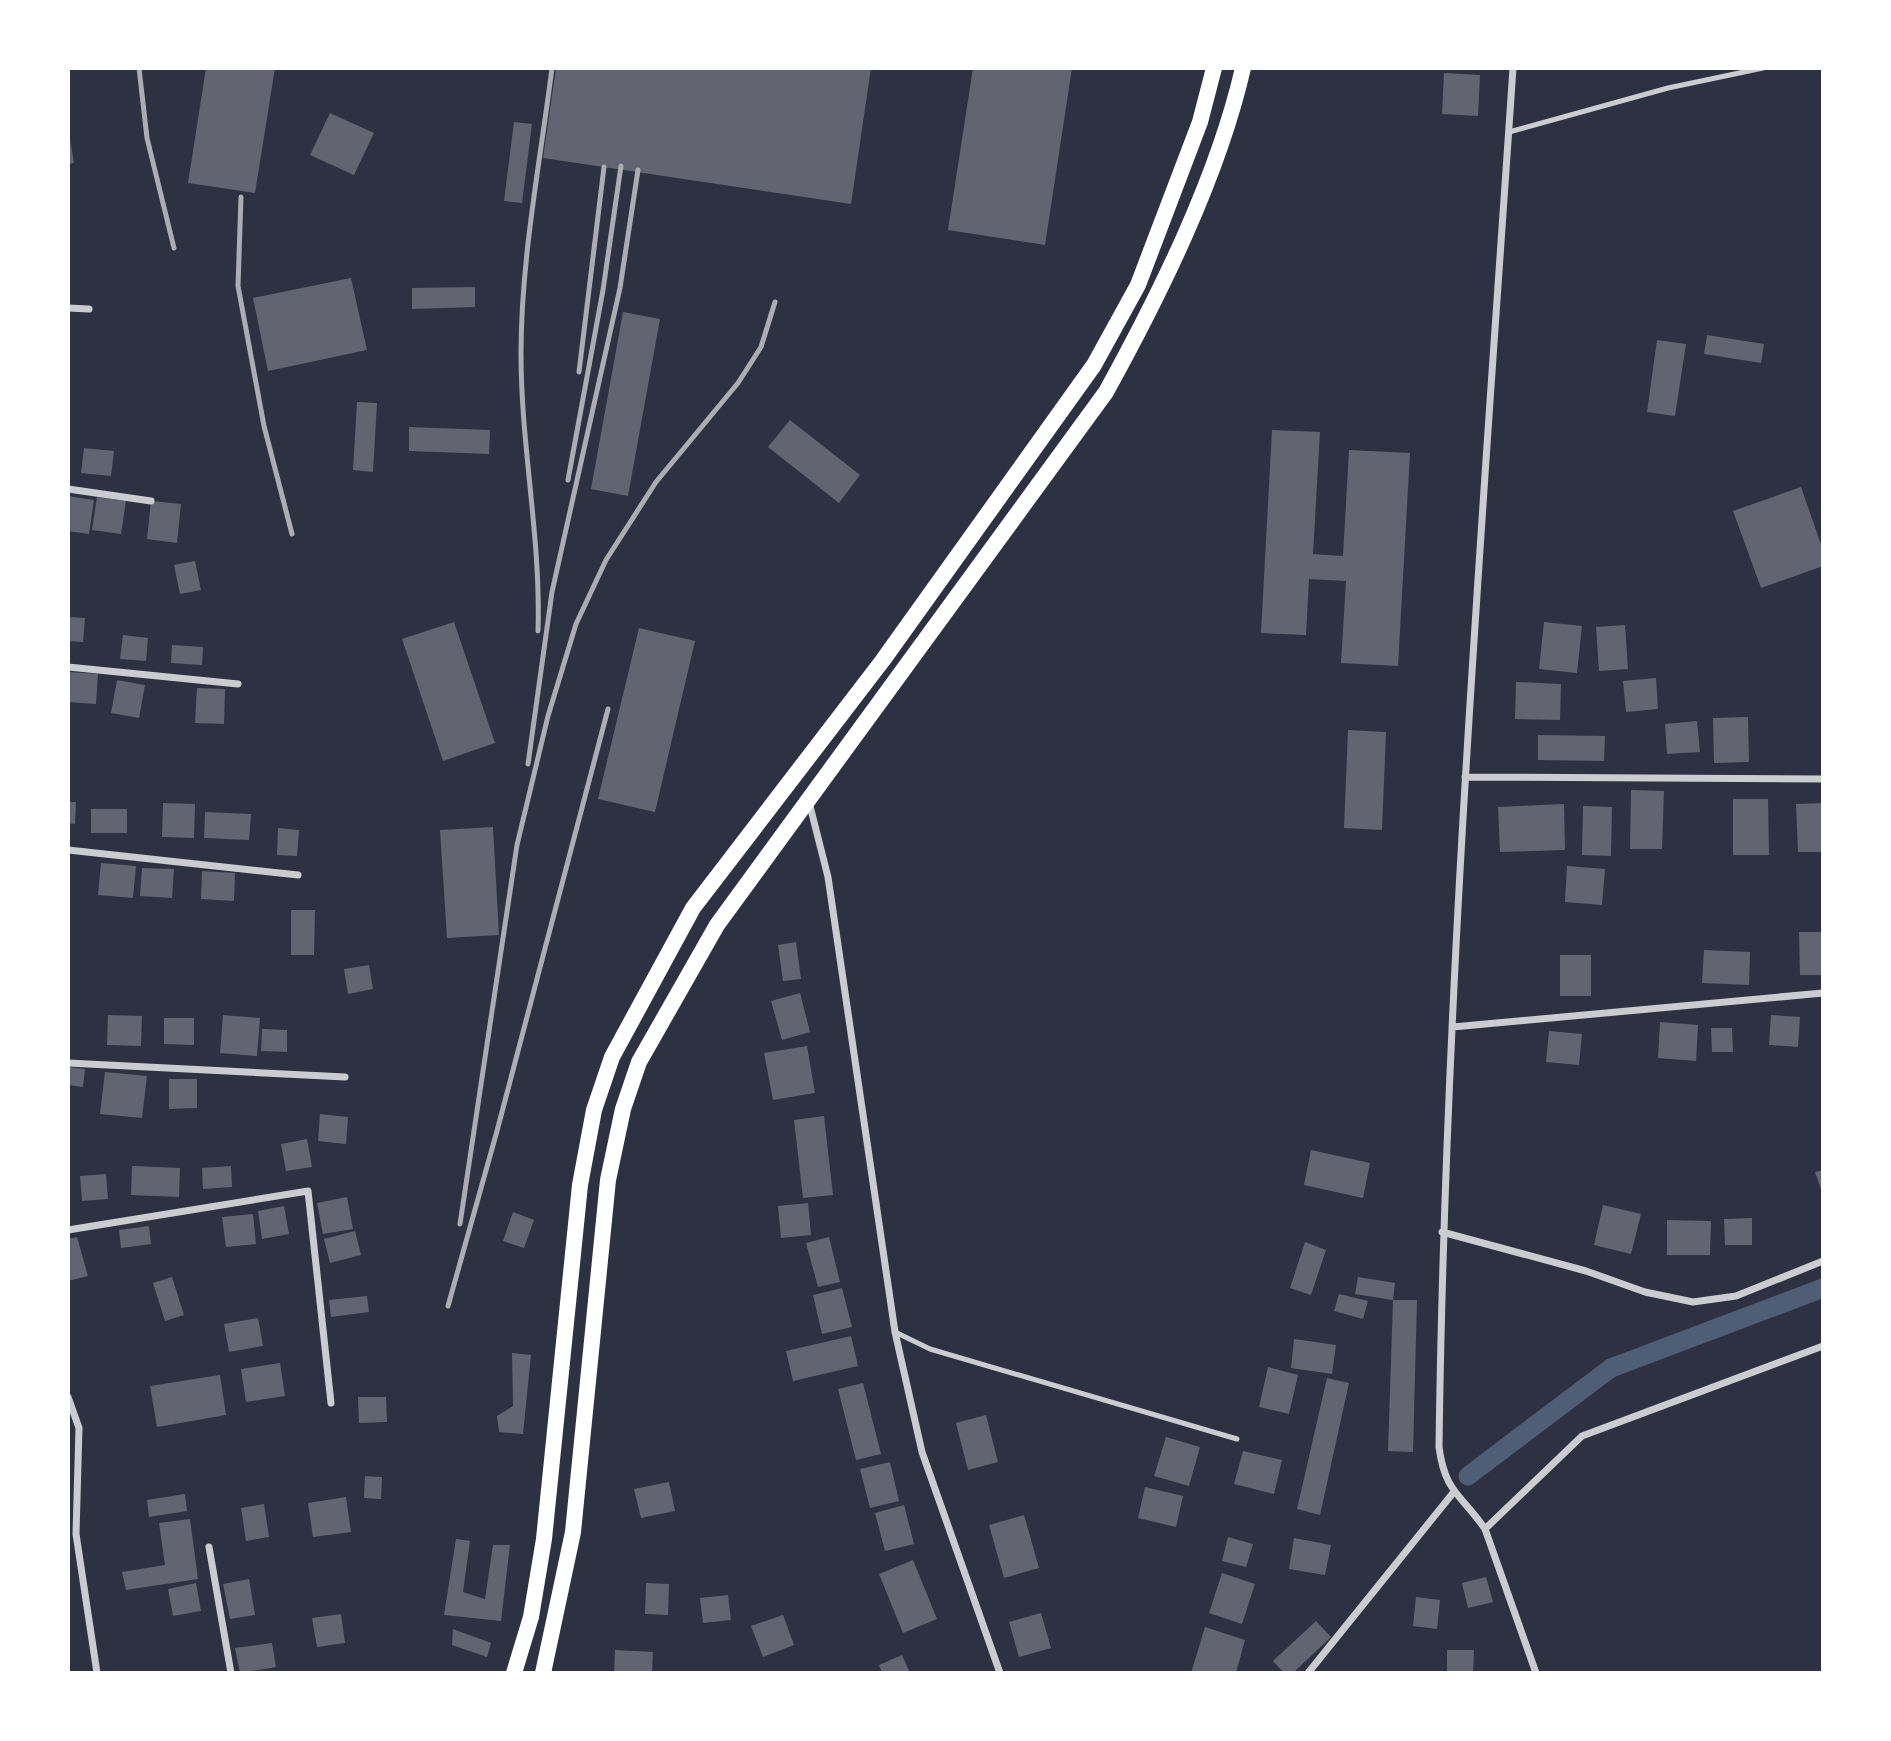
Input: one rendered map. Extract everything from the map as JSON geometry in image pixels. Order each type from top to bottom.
[{"type":"main road","points":[[514,1673],[531,1617],[544,1539],[580,1185],[594,1110],[612,1057],[692,908],[883,660],[1094,365],[1138,285],[1200,122],[1214,68]]},
{"type":"main road","points":[[543,1673],[573,1532],[608,1180],[623,1109],[639,1062],[717,925],[1106,392],[1152,308],[1194,210],[1243,68]]},
{"type":"main road","points":[[883,660],[902,674]]},
{"type":"main road","points":[[692,908],[717,925]]},
{"type":"street","points":[[1513,68],[1465,777],[1442,1232],[1439,1447],[1443,1471],[1453,1493],[1485,1529],[1536,1673]]},
{"type":"street","points":[[68,308],[89,309]]},
{"type":"street","points":[[68,489],[151,501]]},
{"type":"street","points":[[68,667],[238,684]]},
{"type":"street","points":[[1465,777],[1823,779]]},
{"type":"street","points":[[809,802],[828,877],[895,1332],[922,1452],[1000,1673]]},
{"type":"street","points":[[68,850],[298,875]]},
{"type":"street","points":[[1452,1027],[1823,993]]},
{"type":"street","points":[[68,1063],[345,1077]]},
{"type":"street","points":[[68,1230],[308,1191],[331,1403]]},
{"type":"street","points":[[1442,1232],[1586,1271],[1645,1292],[1693,1302],[1736,1296],[1823,1261]]},
{"type":"street","points":[[1485,1529],[1582,1436],[1823,1346]]},
{"type":"street","points":[[68,1397],[79,1429],[76,1534],[97,1673]]},
{"type":"street","points":[[1308,1673],[1453,1493]]},
{"type":"street","points":[[209,1547],[231,1673]]},
{"type":"lane","points":[[1509,132],[1668,88],[1763,68]]},
{"type":"lane","points":[[895,1332],[930,1349],[1237,1439]]},
{"type":"building","points":[[206,68],[275,68],[255,193],[188,183]]},
{"type":"building","points":[[556,68],[871,68],[851,204],[543,158]]},
{"type":"building","points":[[973,68],[1072,68],[1045,245],[948,230]]},
{"type":"building","points":[[1444,73],[1480,75],[1478,116],[1442,114]]},
{"type":"building","points":[[330,113],[374,133],[354,175],[310,155]]},
{"type":"building","points":[[514,122],[532,124],[522,203],[504,201]]},
{"type":"building","points":[[70,139],[74,163],[68,164],[68,140]]},
{"type":"building","points":[[351,278],[367,350],[268,371],[253,298]]},
{"type":"building","points":[[475,287],[475,307],[412,309],[412,288]]},
{"type":"building","points":[[623,312],[660,319],[628,496],[591,489]]},
{"type":"building","points":[[1707,335],[1764,344],[1761,363],[1704,354]]},
{"type":"building","points":[[1657,340],[1686,344],[1675,416],[1647,412]]},
{"type":"building","points":[[357,402],[377,403],[373,472],[353,470]]},
{"type":"building","points":[[790,420],[860,475],[839,503],[768,447]]},
{"type":"building","points":[[409,427],[490,430],[489,454],[409,451]]},
{"type":"building","points":[[1272,430],[1320,432],[1313,554],[1343,556],[1349,450],[1410,453],[1398,666],[1341,663],[1346,581],[1309,579],[1306,635],[1261,633]]},
{"type":"building","points":[[84,448],[114,451],[111,476],[81,473]]},
{"type":"building","points":[[1801,487],[1823,550],[1823,566],[1761,588],[1733,511]]},
{"type":"building","points":[[68,496],[94,500],[89,534],[68,531]]},
{"type":"building","points":[[97,497],[126,501],[121,534],[92,530]]},
{"type":"building","points":[[151,501],[181,504],[177,543],[147,539]]},
{"type":"building","points":[[195,561],[201,590],[180,594],[174,565]]},
{"type":"building","points":[[68,617],[85,618],[83,642],[68,641]]},
{"type":"building","points":[[454,622],[495,743],[443,761],[402,639]]},
{"type":"building","points":[[1544,622],[1582,626],[1577,673],[1539,669]]},
{"type":"building","points":[[1625,625],[1628,669],[1599,671],[1596,627]]},
{"type":"building","points":[[639,628],[695,641],[655,812],[598,799]]},
{"type":"building","points":[[123,635],[148,638],[146,661],[120,659]]},
{"type":"building","points":[[172,645],[203,647],[202,665],[171,663]]},
{"type":"building","points":[[68,672],[98,674],[96,704],[68,702]]},
{"type":"building","points":[[1656,678],[1658,709],[1626,712],[1623,681]]},
{"type":"building","points":[[117,680],[145,685],[139,718],[111,713]]},
{"type":"building","points":[[1516,682],[1561,684],[1560,720],[1515,719]]},
{"type":"building","points":[[197,688],[225,689],[224,724],[195,723]]},
{"type":"building","points":[[1748,717],[1749,762],[1714,763],[1713,718]]},
{"type":"building","points":[[1697,721],[1700,752],[1667,754],[1665,724]]},
{"type":"building","points":[[1348,730],[1386,732],[1382,830],[1344,828]]},
{"type":"building","points":[[1538,735],[1605,736],[1604,761],[1538,760]]},
{"type":"building","points":[[1631,790],[1664,791],[1662,849],[1630,849]]},
{"type":"building","points":[[1733,799],[1768,799],[1769,855],[1733,855]]},
{"type":"building","points":[[68,802],[76,802],[75,824],[68,823]]},
{"type":"building","points":[[163,803],[195,804],[194,838],[162,837]]},
{"type":"building","points":[[1823,803],[1823,852],[1798,852],[1796,804]]},
{"type":"building","points":[[1564,804],[1565,850],[1500,852],[1498,807]]},
{"type":"building","points":[[1583,806],[1612,807],[1611,856],[1582,855]]},
{"type":"building","points":[[91,809],[127,809],[127,833],[91,833]]},
{"type":"building","points":[[205,812],[251,814],[249,840],[204,838]]},
{"type":"building","points":[[493,827],[499,935],[447,938],[440,830]]},
{"type":"building","points":[[278,828],[299,830],[297,856],[277,855]]},
{"type":"building","points":[[101,863],[136,866],[133,898],[98,895]]},
{"type":"building","points":[[1567,866],[1605,869],[1602,905],[1565,902]]},
{"type":"building","points":[[142,868],[174,869],[172,898],[140,896]]},
{"type":"building","points":[[202,871],[235,873],[234,901],[201,899]]},
{"type":"building","points":[[291,910],[315,910],[314,955],[291,955]]},
{"type":"building","points":[[1799,932],[1823,932],[1823,975],[1800,975]]},
{"type":"building","points":[[796,942],[801,979],[783,981],[778,945]]},
{"type":"building","points":[[1704,950],[1750,952],[1749,985],[1702,983]]},
{"type":"building","points":[[1560,955],[1591,955],[1591,996],[1560,996]]},
{"type":"building","points":[[369,965],[373,989],[348,994],[344,969]]},
{"type":"building","points":[[800,993],[810,1032],[782,1040],[771,1001]]},
{"type":"building","points":[[108,1015],[142,1016],[141,1046],[107,1045]]},
{"type":"building","points":[[223,1015],[260,1018],[257,1056],[220,1053]]},
{"type":"building","points":[[1771,1015],[1800,1017],[1798,1047],[1769,1045]]},
{"type":"building","points":[[164,1018],[194,1018],[194,1045],[164,1044]]},
{"type":"building","points":[[1660,1022],[1698,1025],[1696,1061],[1658,1058]]},
{"type":"building","points":[[1711,1028],[1732,1028],[1733,1052],[1712,1052]]},
{"type":"building","points":[[262,1029],[287,1030],[287,1052],[261,1051]]},
{"type":"building","points":[[1549,1031],[1582,1034],[1579,1065],[1546,1062]]},
{"type":"building","points":[[807,1046],[815,1093],[773,1100],[764,1053]]},
{"type":"building","points":[[68,1067],[85,1069],[83,1087],[68,1085]]},
{"type":"building","points":[[105,1072],[147,1076],[142,1118],[100,1114]]},
{"type":"building","points":[[169,1079],[197,1079],[197,1108],[169,1109]]},
{"type":"building","points":[[320,1114],[348,1117],[346,1144],[318,1141]]},
{"type":"building","points":[[824,1116],[833,1195],[803,1198],[794,1120]]},
{"type":"building","points":[[307,1139],[312,1167],[286,1171],[281,1144]]},
{"type":"building","points":[[1311,1150],[1370,1163],[1363,1198],[1304,1185]]},
{"type":"building","points":[[132,1166],[180,1168],[179,1197],[131,1195]]},
{"type":"building","points":[[231,1166],[232,1187],[203,1189],[202,1168]]},
{"type":"building","points":[[1823,1170],[1823,1192],[1822,1192],[1815,1172]]},
{"type":"building","points":[[106,1174],[108,1199],[82,1201],[80,1176]]},
{"type":"building","points":[[347,1197],[353,1229],[323,1234],[317,1203]]},
{"type":"building","points":[[808,1203],[811,1235],[781,1238],[778,1206]]},
{"type":"building","points":[[1603,1205],[1641,1214],[1631,1254],[1594,1245]]},
{"type":"building","points":[[284,1206],[289,1234],[262,1239],[258,1211]]},
{"type":"building","points":[[513,1212],[534,1220],[524,1248],[503,1241]]},
{"type":"building","points":[[253,1214],[256,1244],[226,1247],[222,1217]]},
{"type":"building","points":[[1752,1218],[1752,1245],[1725,1245],[1724,1219]]},
{"type":"building","points":[[1667,1220],[1711,1221],[1710,1255],[1667,1255]]},
{"type":"building","points":[[149,1226],[151,1244],[121,1248],[119,1230]]},
{"type":"building","points":[[355,1231],[361,1255],[330,1263],[324,1239]]},
{"type":"building","points":[[77,1237],[88,1276],[68,1281],[68,1239]]},
{"type":"building","points":[[829,1237],[840,1282],[818,1287],[806,1243]]},
{"type":"building","points":[[1305,1242],[1326,1250],[1311,1295],[1290,1288]]},
{"type":"building","points":[[172,1277],[184,1315],[165,1321],[153,1283]]},
{"type":"building","points":[[1358,1277],[1395,1283],[1393,1300],[1355,1294]]},
{"type":"building","points":[[842,1288],[852,1327],[822,1334],[813,1295]]},
{"type":"building","points":[[1339,1294],[1368,1301],[1363,1319],[1334,1311]]},
{"type":"building","points":[[367,1296],[369,1312],[331,1317],[329,1300]]},
{"type":"building","points":[[1393,1300],[1417,1300],[1413,1452],[1388,1451]]},
{"type":"building","points":[[258,1318],[263,1346],[229,1352],[224,1324]]},
{"type":"building","points":[[851,1336],[858,1366],[793,1381],[786,1351]]},
{"type":"building","points":[[1294,1339],[1336,1345],[1332,1374],[1291,1368]]},
{"type":"building","points":[[512,1353],[531,1355],[523,1434],[499,1432],[497,1416],[513,1406]]},
{"type":"building","points":[[280,1363],[285,1396],[246,1402],[241,1369]]},
{"type":"building","points":[[1268,1367],[1298,1375],[1289,1414],[1259,1407]]},
{"type":"building","points":[[220,1375],[226,1415],[157,1427],[150,1386]]},
{"type":"building","points":[[1327,1378],[1349,1383],[1320,1515],[1297,1509]]},
{"type":"building","points":[[863,1383],[881,1454],[856,1460],[838,1389]]},
{"type":"building","points":[[358,1397],[386,1397],[387,1422],[359,1423]]},
{"type":"building","points":[[986,1415],[998,1462],[968,1470],[956,1423]]},
{"type":"building","points":[[1166,1437],[1200,1447],[1189,1486],[1154,1476]]},
{"type":"building","points":[[1243,1451],[1282,1460],[1274,1494],[1234,1484]]},
{"type":"building","points":[[890,1462],[899,1501],[870,1508],[860,1469]]},
{"type":"building","points":[[365,1476],[382,1477],[381,1499],[364,1498]]},
{"type":"building","points":[[669,1482],[675,1511],[641,1518],[634,1489]]},
{"type":"building","points":[[1145,1487],[1183,1496],[1176,1527],[1138,1518]]},
{"type":"building","points":[[185,1494],[187,1511],[149,1517],[147,1500]]},
{"type":"building","points":[[346,1497],[351,1532],[313,1537],[308,1503]]},
{"type":"building","points":[[264,1504],[269,1537],[246,1541],[241,1508]]},
{"type":"building","points":[[904,1505],[914,1544],[885,1551],[875,1513]]},
{"type":"building","points":[[1024,1515],[1039,1568],[1004,1578],[989,1525]]},
{"type":"building","points":[[190,1519],[198,1579],[126,1590],[122,1572],[165,1565],[159,1523]]},
{"type":"building","points":[[1228,1537],[1253,1544],[1246,1567],[1222,1561]]},
{"type":"building","points":[[1294,1538],[1331,1545],[1325,1575],[1289,1569]]},
{"type":"building","points":[[456,1539],[470,1541],[463,1592],[485,1599],[493,1545],[510,1545],[501,1621],[444,1615]]},
{"type":"building","points":[[913,1560],[937,1619],[903,1633],[879,1574]]},
{"type":"building","points":[[1222,1573],[1255,1584],[1242,1624],[1209,1613]]},
{"type":"building","points":[[1486,1577],[1493,1602],[1468,1608],[1462,1583]]},
{"type":"building","points":[[249,1579],[255,1615],[230,1619],[223,1584]]},
{"type":"building","points":[[196,1583],[201,1611],[173,1616],[168,1589]]},
{"type":"building","points":[[646,1583],[669,1584],[668,1615],[645,1614]]},
{"type":"building","points":[[728,1595],[731,1620],[703,1623],[700,1598]]},
{"type":"building","points":[[1416,1597],[1440,1600],[1437,1629],[1413,1626]]},
{"type":"building","points":[[1041,1613],[1051,1648],[1019,1657],[1009,1622]]},
{"type":"building","points":[[341,1614],[345,1643],[317,1647],[312,1618]]},
{"type":"building","points":[[783,1615],[794,1645],[763,1657],[751,1626]]},
{"type":"building","points":[[1316,1621],[1331,1637],[1293,1673],[1284,1673],[1273,1661]]},
{"type":"building","points":[[1205,1627],[1245,1640],[1236,1673],[1191,1673]]},
{"type":"building","points":[[453,1629],[491,1643],[487,1657],[452,1645]]},
{"type":"building","points":[[272,1643],[276,1667],[240,1673],[235,1648]]},
{"type":"building","points":[[615,1650],[653,1652],[652,1673],[614,1673]]},
{"type":"building","points":[[1447,1650],[1474,1650],[1473,1673],[1447,1673]]},
{"type":"building","points":[[902,1655],[910,1673],[882,1673],[879,1665]]},
{"type":"waterway","points":[[1468,1476],[1611,1368],[1823,1288]]},
{"type":"railway","points":[[139,68],[147,138],[174,248]]},
{"type":"railway","points":[[538,631],[537,562],[524,423],[521,354],[524,283],[552,68]]},
{"type":"railway","points":[[568,480],[603,290],[621,166]]},
{"type":"railway","points":[[579,372],[604,167]]},
{"type":"railway","points":[[528,764],[552,592],[620,288],[638,170]]},
{"type":"railway","points":[[241,197],[238,286],[264,426],[292,534]]},
{"type":"railway","points":[[460,1224],[517,845],[548,716],[576,624],[606,560],[656,482],[738,383],[761,347],[775,302]]},
{"type":"railway","points":[[448,1306],[608,709]]}]
